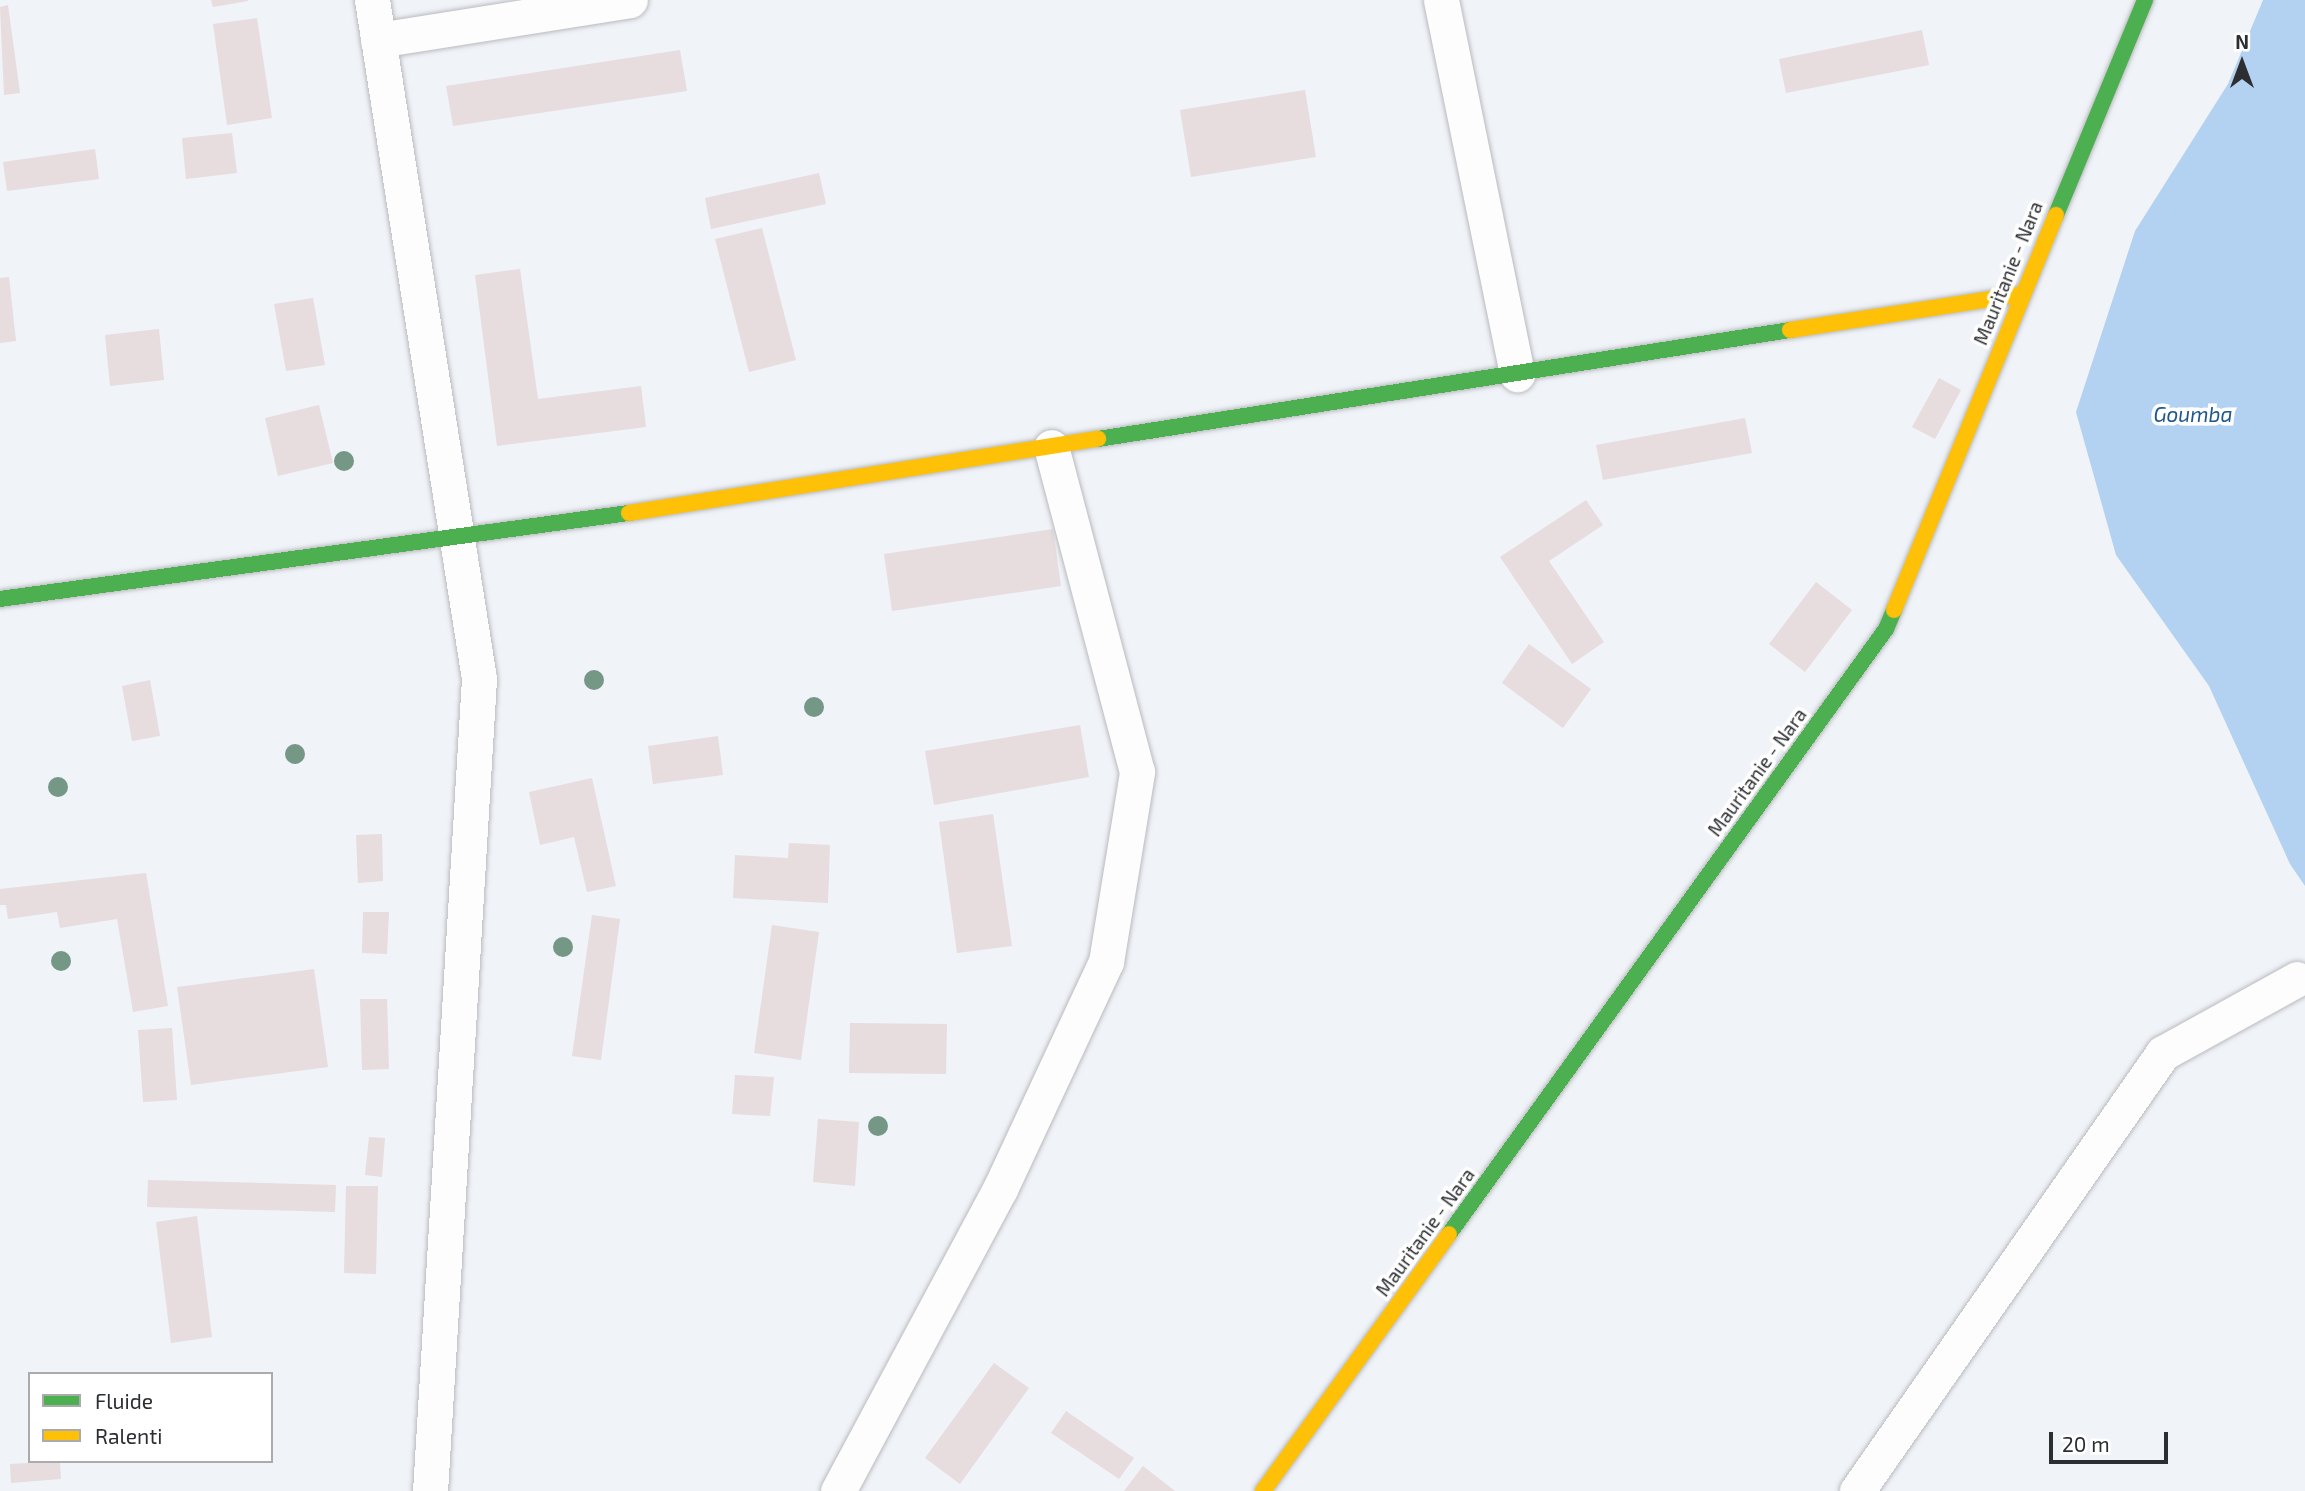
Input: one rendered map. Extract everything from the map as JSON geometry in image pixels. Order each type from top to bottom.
[{"type":"street","points":[[372,0],[479,679],[430,1491]]},
{"type":"street","points":[[378,40],[630,0]]},
{"type":"street","points":[[1441,0],[1517,374]]},
{"type":"street","name":"Mauritanie - Nara","points":[[1264,1491],[1886,629],[2145,0]]},
{"type":"street","points":[[0,599],[457,540],[2022,294]]},
{"type":"street","points":[[838,1491],[1000,1189],[1106,962],[1137,772],[1051,447]]},
{"type":"street","points":[[1857,1491],[2163,1054],[2297,979]]},
{"type":"water","name":"Goumba","points":[[2263,0],[2305,0],[2305,886],[2290,864],[2209,686],[2116,555],[2076,412],[2135,231],[2228,84]]},
{"type":"building","points":[[211,0],[248,0],[248,1],[213,7]]},
{"type":"building","points":[[8,5],[20,93],[4,95],[0,7]]},
{"type":"building","points":[[257,18],[272,118],[227,125],[213,24]]},
{"type":"building","points":[[1922,30],[1929,65],[1786,93],[1779,59]]},
{"type":"building","points":[[680,50],[687,91],[453,126],[446,86]]},
{"type":"building","points":[[1305,90],[1316,157],[1191,177],[1180,110]]},
{"type":"building","points":[[232,133],[237,173],[186,179],[182,138]]},
{"type":"building","points":[[95,149],[99,179],[7,191],[3,162]]},
{"type":"building","points":[[819,173],[826,204],[711,229],[705,198]]},
{"type":"building","points":[[762,228],[796,360],[749,372],[715,239]]},
{"type":"building","points":[[520,269],[538,399],[641,386],[646,427],[497,446],[475,275]]},
{"type":"building","points":[[9,277],[16,341],[0,343],[0,278]]},
{"type":"building","points":[[313,298],[325,365],[286,371],[274,304]]},
{"type":"building","points":[[159,329],[164,380],[110,386],[105,335]]},
{"type":"building","points":[[1939,378],[1961,390],[1935,439],[1912,427]]},
{"type":"building","points":[[319,405],[333,463],[278,476],[265,418]]},
{"type":"building","points":[[1745,418],[1752,453],[1603,480],[1596,445]]},
{"type":"building","points":[[1586,500],[1603,525],[1549,561],[1604,642],[1572,664],[1500,557]]},
{"type":"building","points":[[1053,529],[1061,586],[892,611],[884,554]]},
{"type":"building","points":[[1816,582],[1852,610],[1805,672],[1769,644]]},
{"type":"building","points":[[1529,644],[1591,689],[1563,728],[1502,683]]},
{"type":"building","points":[[150,680],[160,736],[132,741],[122,686]]},
{"type":"building","points":[[1080,725],[1089,777],[934,805],[925,751]]},
{"type":"building","points":[[718,736],[723,775],[653,784],[648,746]]},
{"type":"building","points":[[592,778],[616,886],[587,892],[574,837],[540,845],[529,792]]},
{"type":"building","points":[[993,814],[1012,946],[957,953],[939,822]]},
{"type":"building","points":[[382,834],[383,881],[358,883],[356,835]]},
{"type":"building","points":[[789,843],[830,845],[828,903],[733,898],[735,855],[788,858]]},
{"type":"building","points":[[146,873],[168,1006],[133,1012],[117,919],[60,928],[57,912],[8,919],[6,905],[0,905],[0,889]]},
{"type":"building","points":[[363,912],[389,912],[387,954],[362,953]]},
{"type":"building","points":[[592,915],[620,919],[601,1060],[572,1056]]},
{"type":"building","points":[[772,925],[819,932],[801,1060],[754,1053]]},
{"type":"building","points":[[314,969],[328,1067],[191,1085],[177,987]]},
{"type":"building","points":[[360,999],[387,999],[389,1069],[362,1070]]},
{"type":"building","points":[[850,1023],[947,1024],[946,1074],[849,1073]]},
{"type":"building","points":[[172,1028],[177,1100],[143,1102],[138,1030]]},
{"type":"building","points":[[735,1075],[774,1077],[770,1116],[732,1114]]},
{"type":"building","points":[[818,1119],[859,1122],[855,1186],[813,1182]]},
{"type":"building","points":[[369,1137],[385,1138],[382,1177],[365,1175]]},
{"type":"building","points":[[148,1180],[336,1185],[335,1212],[147,1207]]},
{"type":"building","points":[[346,1186],[378,1186],[376,1274],[344,1273]]},
{"type":"building","points":[[197,1216],[212,1337],[171,1343],[156,1222]]},
{"type":"building","points":[[994,1363],[1029,1388],[960,1484],[925,1458]]},
{"type":"building","points":[[1066,1411],[1134,1458],[1119,1479],[1051,1433]]},
{"type":"building","points":[[60,1463],[61,1479],[11,1483],[10,1464]]},
{"type":"building","points":[[1143,1466],[1175,1491],[1124,1491]]},
{"type":"traffic: fast","points":[[2056,215],[2145,0]]},
{"type":"traffic: fast","points":[[1098,439],[1790,330]]},
{"type":"traffic: fast","points":[[0,599],[629,513]]},
{"type":"traffic: fast","points":[[1449,1234],[1886,629],[1894,610]]},
{"type":"traffic: slow","points":[[1894,610],[2056,215]]},
{"type":"traffic: slow","points":[[1790,330],[2022,294]]},
{"type":"traffic: slow","points":[[629,513],[1098,439]]},
{"type":"traffic: slow","points":[[1263,1491],[1449,1234]]}]
